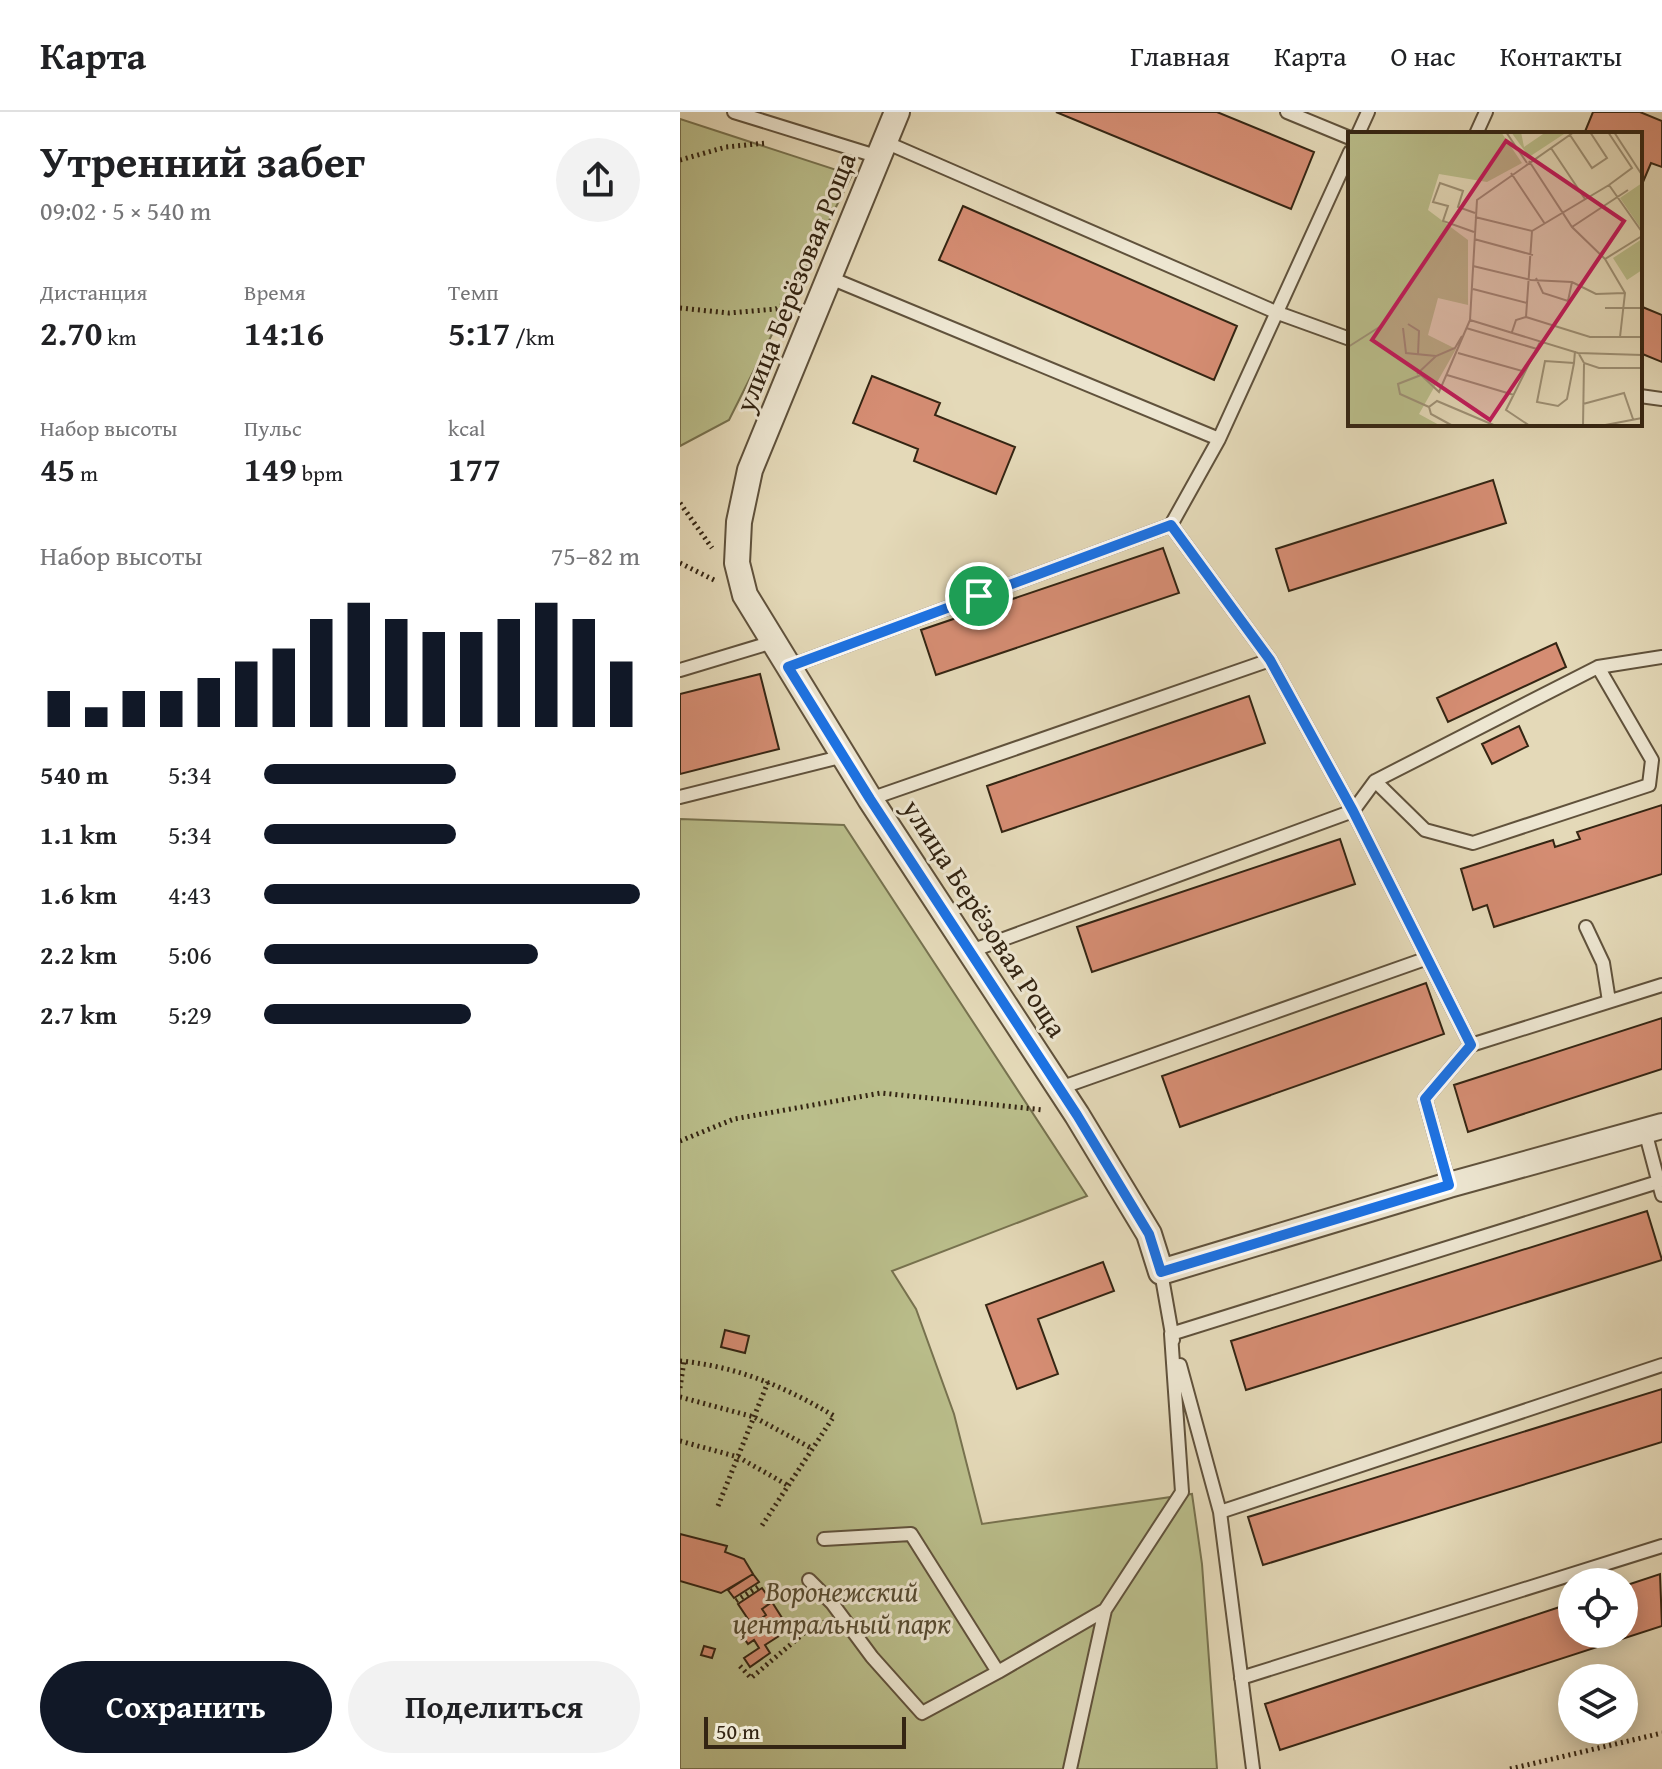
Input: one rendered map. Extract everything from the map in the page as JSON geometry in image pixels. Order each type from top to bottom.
[{"type":"street","name":"улица Берёзовая Роща","points":[[897,112],[750,470],[739,522],[737,563],[745,595],[773,642],[870,799],[1077,1115],[1149,1234],[1161,1272]]},
{"type":"street","points":[[1161,1272],[1449,1185],[1654,1128]]},
{"type":"lane","points":[[734,112],[882,149],[1278,313],[1348,338]]},
{"type":"lane","points":[[1287,112],[1348,137]]},
{"type":"lane","points":[[1359,132],[1368,112]]},
{"type":"lane","points":[[1477,132],[1486,112]]},
{"type":"lane","points":[[788,667],[1171,525],[1219,439],[1348,156]]},
{"type":"lane","points":[[828,277],[1219,439]]},
{"type":"lane","points":[[1642,396],[1662,399]]},
{"type":"lane","points":[[1171,525],[1270,660],[1353,811],[1471,1045]]},
{"type":"lane","points":[[680,670],[773,642]]},
{"type":"lane","points":[[971,951],[1353,811],[1375,781],[1598,667],[1662,657]]},
{"type":"lane","points":[[870,799],[1270,660]]},
{"type":"lane","points":[[1375,781],[1425,830],[1473,843],[1649,785],[1652,760],[1598,667]]},
{"type":"lane","points":[[680,797],[844,756]]},
{"type":"lane","points":[[1586,927],[1603,963],[1609,1001]]},
{"type":"lane","points":[[1060,1088],[1425,959]]},
{"type":"lane","points":[[1449,1185],[1425,1099],[1471,1045],[1662,985]]},
{"type":"lane","points":[[1171,1334],[1660,1188],[1654,1128]]},
{"type":"lane","points":[[1070,1769],[1105,1610],[1182,1492],[1171,1334],[1161,1272]]},
{"type":"lane","points":[[1171,1334],[1220,1512],[1253,1769]]},
{"type":"lane","points":[[1220,1512],[1662,1365]]},
{"type":"lane","points":[[824,1539],[911,1534],[998,1672]]},
{"type":"lane","points":[[1241,1678],[1662,1546]]},
{"type":"lane","points":[[809,1580],[922,1713],[1105,1610]]},
{"type":"path","points":[[680,160],[726,147],[772,142]]},
{"type":"path","points":[[680,308],[729,313],[776,309],[828,277]]},
{"type":"path","points":[[680,1141],[734,1119],[881,1093],[1077,1115]]},
{"type":"path","points":[[680,1388],[682,1361],[731,1368],[799,1395],[834,1416],[761,1527]]},
{"type":"path","points":[[718,1506],[768,1382]]},
{"type":"path","points":[[680,1397],[754,1417],[813,1449]]},
{"type":"path","points":[[680,1441],[738,1457],[789,1486]]},
{"type":"path","points":[[736,1601],[761,1585]]},
{"type":"path","points":[[740,1666],[751,1678],[810,1628],[841,1615]]},
{"type":"path","points":[[1510,1769],[1662,1733]]},
{"type":"green space","points":[[680,119],[852,175],[729,420],[680,446]]},
{"type":"green space","name":"Воронежский центральный парк","points":[[680,819],[844,825],[1087,1196],[892,1271],[916,1309],[954,1414],[982,1524],[1192,1494],[1202,1564],[1217,1769],[680,1769]]},
{"type":"building","points":[[1056,112],[1217,112],[1314,152],[1291,209]]},
{"type":"building","points":[[1593,112],[1640,112],[1662,121],[1662,167],[1651,163],[1642,184],[1642,132],[1585,132]]},
{"type":"building","points":[[963,206],[1237,326],[1214,380],[939,260]]},
{"type":"building","points":[[1642,307],[1662,315],[1662,362],[1642,354]]},
{"type":"building","points":[[872,376],[940,403],[935,415],[1015,447],[996,494],[914,461],[918,449],[853,423]]},
{"type":"building","points":[[1493,480],[1506,523],[1289,591],[1276,549]]},
{"type":"building","points":[[1163,548],[1179,593],[936,675],[921,630]]},
{"type":"building","points":[[1556,643],[1566,667],[1448,722],[1437,698]]},
{"type":"building","points":[[760,674],[779,749],[680,774],[680,694]]},
{"type":"building","points":[[1249,696],[1265,743],[1002,832],[987,786]]},
{"type":"building","points":[[1519,726],[1528,746],[1492,764],[1482,744]]},
{"type":"building","points":[[1662,805],[1662,874],[1494,927],[1487,905],[1473,910],[1461,869],[1553,840],[1555,847],[1580,839],[1577,832]]},
{"type":"building","points":[[1340,839],[1355,884],[1092,972],[1077,927]]},
{"type":"building","points":[[1426,983],[1444,1034],[1180,1127],[1162,1076]]},
{"type":"building","points":[[1662,1018],[1662,1069],[1468,1132],[1454,1085]]},
{"type":"building","points":[[1647,1211],[1662,1260],[1246,1390],[1231,1341]]},
{"type":"building","points":[[1103,1262],[1114,1291],[1038,1319],[1058,1374],[1017,1389],[986,1305]]},
{"type":"building","points":[[725,1330],[749,1336],[745,1353],[721,1347]]},
{"type":"building","points":[[1662,1389],[1662,1442],[1263,1565],[1248,1517]]},
{"type":"building","points":[[680,1534],[727,1546],[725,1552],[744,1559],[753,1574],[721,1593],[680,1581]]},
{"type":"building","points":[[753,1574],[759,1582],[734,1598],[728,1590]]},
{"type":"building","points":[[1660,1574],[1662,1626],[1638,1634],[1638,1581]]},
{"type":"building","points":[[762,1588],[772,1602],[762,1609],[766,1615],[752,1625],[738,1604]]},
{"type":"building","points":[[772,1602],[784,1621],[774,1628],[779,1636],[765,1645],[770,1653],[750,1667],[744,1658],[759,1648],[754,1640],[748,1644],[737,1628],[749,1620],[752,1625],[766,1615],[762,1609]]},
{"type":"building","points":[[1558,1608],[1558,1648],[1594,1648],[1280,1750],[1265,1704]]},
{"type":"building","points":[[704,1646],[715,1649],[712,1658],[701,1655]]},
{"type":"route","points":[[1171,525],[1270,660],[1353,811],[1471,1045],[1425,1099],[1449,1185],[1161,1272],[1149,1234],[1077,1115],[870,799],[788,667],[979,596],[1171,525]]}]
